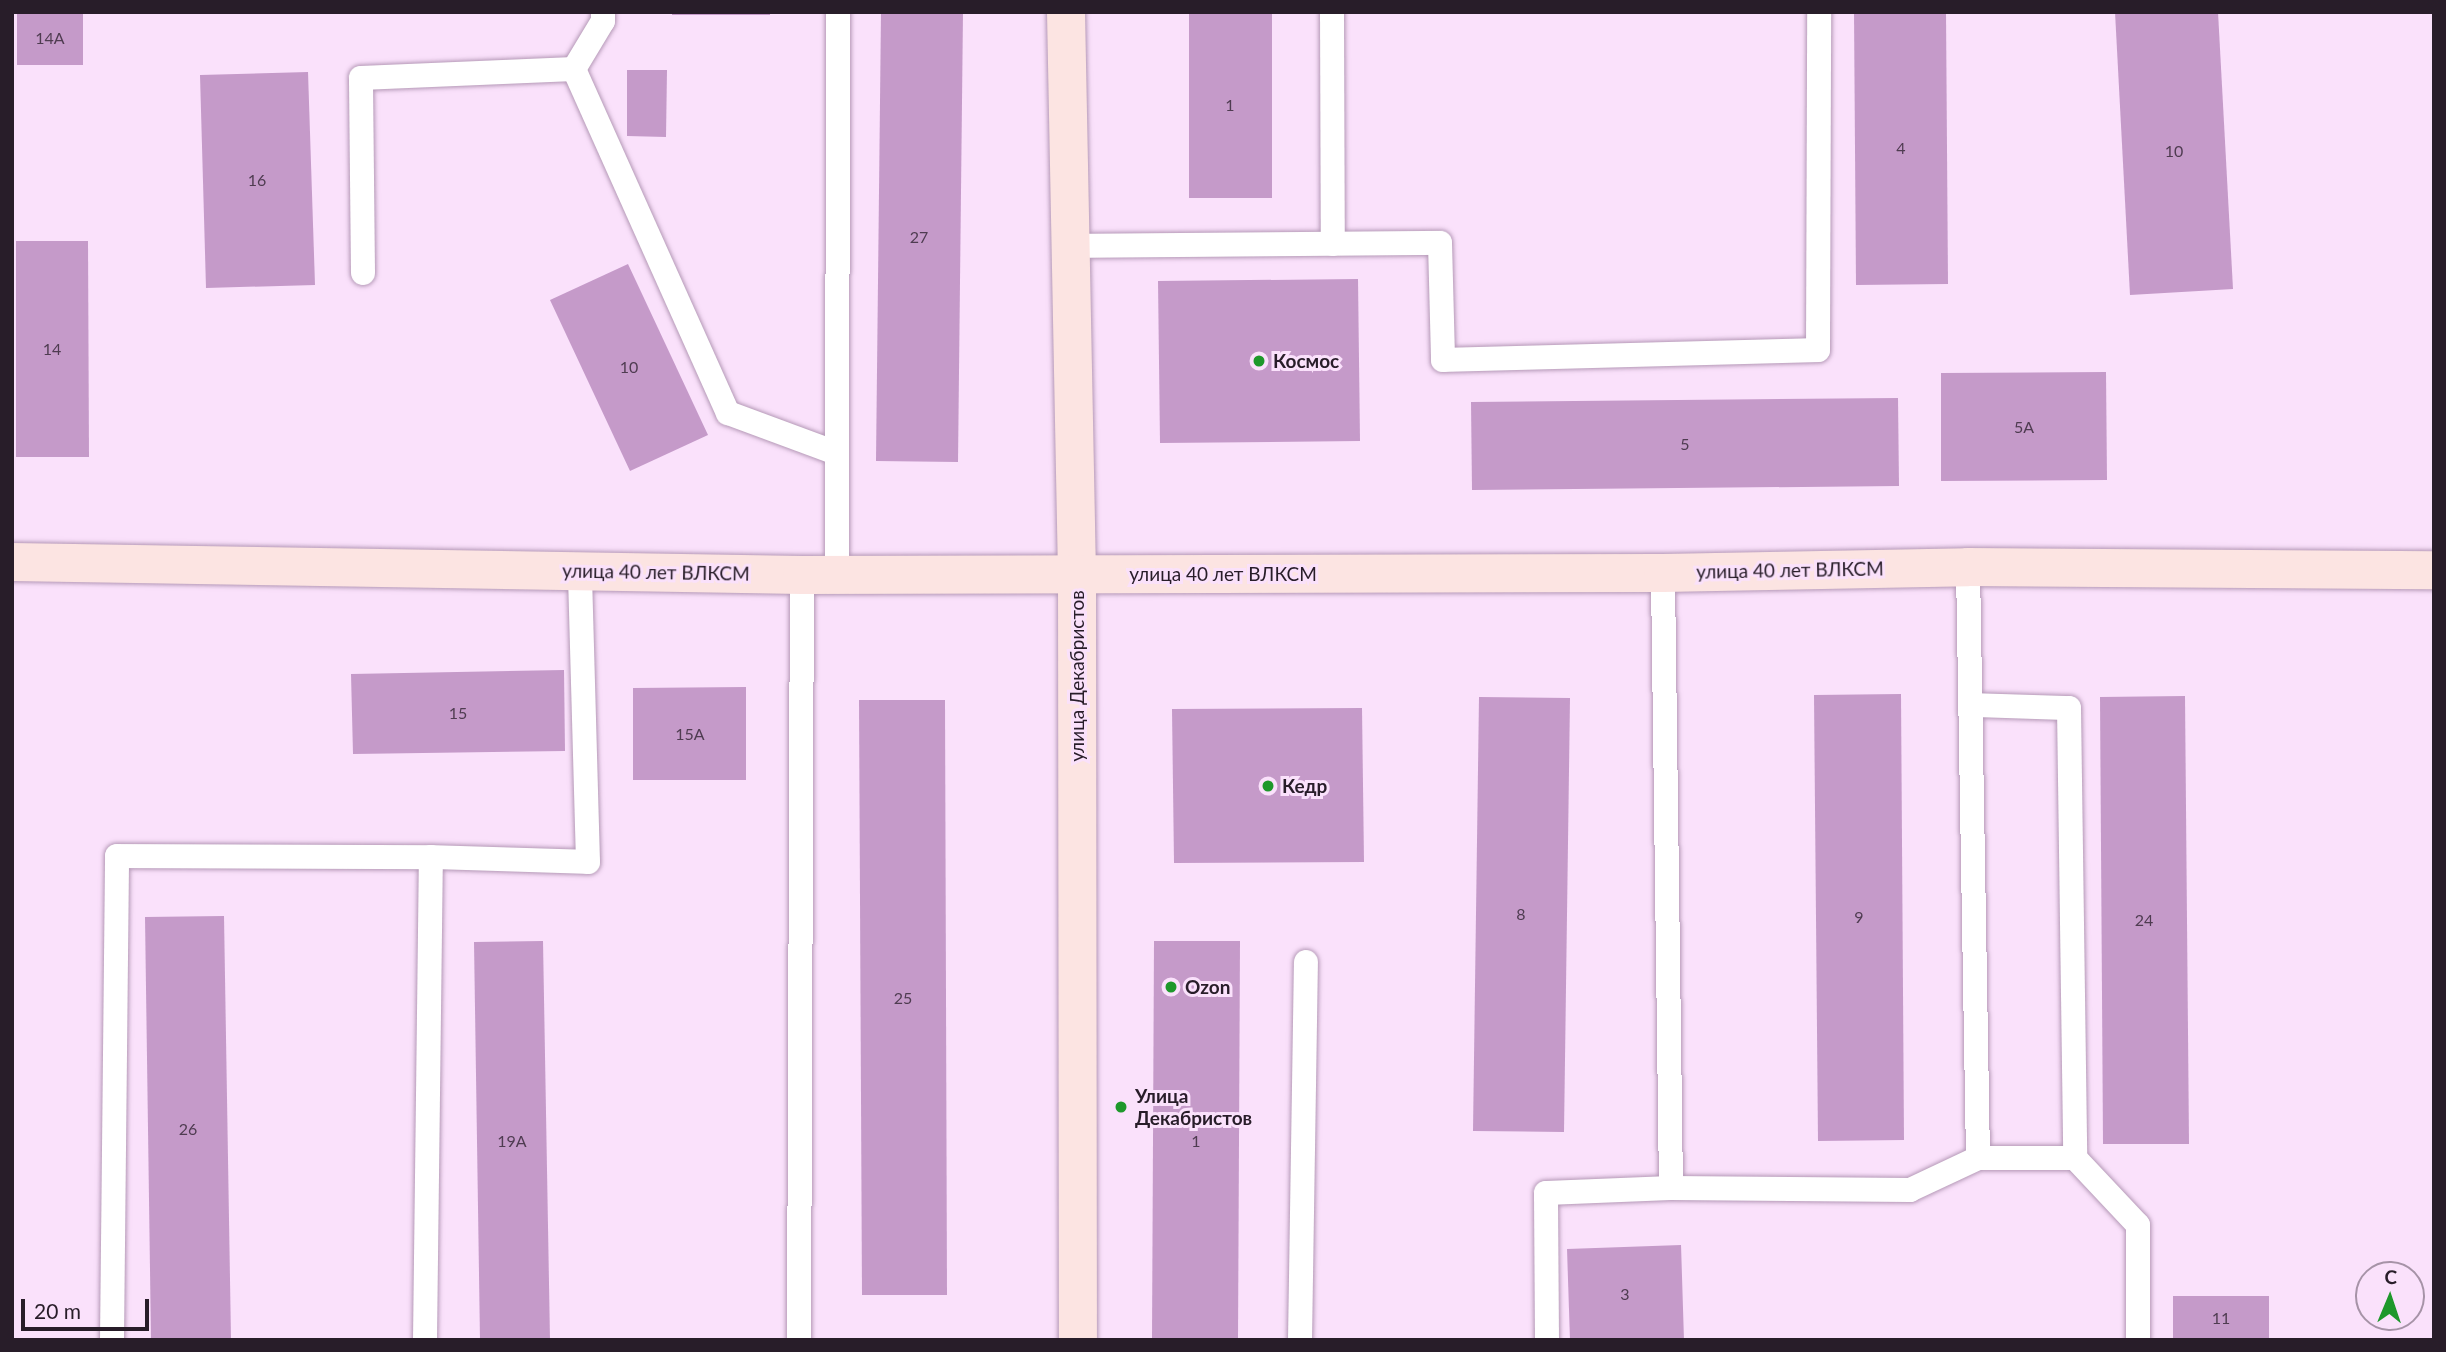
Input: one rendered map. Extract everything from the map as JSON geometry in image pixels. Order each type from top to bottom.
[{"type":"main road","name":"улица Декабристов","points":[[1066,12],[1077,574],[1078,1340]]},
{"type":"main road","name":"улица 40 лет ВЛКСМ","points":[[12,562],[820,575],[1663,573],[1968,567],[2434,570]]},
{"type":"lane","points":[[574,69],[603,21],[603,12]]},
{"type":"lane","points":[[799,1340],[820,575],[836,453],[838,12]]},
{"type":"lane","points":[[1332,12],[1333,244]]},
{"type":"lane","points":[[1071,246],[1440,243],[1443,360],[1818,350],[1819,12]]},
{"type":"lane","points":[[363,273],[361,78],[574,69]]},
{"type":"lane","points":[[574,69],[728,414],[836,453]]},
{"type":"lane","points":[[1968,567],[1973,705],[1978,1158]]},
{"type":"lane","points":[[113,1340],[117,856],[430,857],[587,862],[580,570]]},
{"type":"lane","points":[[1663,573],[1671,1188]]},
{"type":"lane","points":[[1973,705],[2070,708],[2075,1158],[2138,1225],[2138,1340]]},
{"type":"lane","points":[[425,1340],[430,857]]},
{"type":"lane","points":[[1300,1340],[1306,961]]},
{"type":"lane","points":[[1547,1340],[1546,1193],[1671,1188],[1910,1190],[1978,1158],[2075,1158]]},
{"type":"building","points":[[17,12],[83,12],[83,65],[17,65]]},
{"type":"building","points":[[672,12],[770,12],[770,15],[672,15]]},
{"type":"building","points":[[881,12],[963,12],[958,462],[876,461]]},
{"type":"building","points":[[1189,12],[1272,12],[1272,198],[1189,198]]},
{"type":"building","points":[[1854,12],[1946,12],[1948,284],[1856,285]]},
{"type":"building","points":[[2115,12],[2218,12],[2233,289],[2130,295]]},
{"type":"building","points":[[627,70],[667,70],[666,137],[627,136]]},
{"type":"building","points":[[308,72],[315,285],[206,288],[200,75]]},
{"type":"building","points":[[16,241],[88,241],[89,457],[16,457]]},
{"type":"building","points":[[628,264],[708,435],[630,471],[550,300]]},
{"type":"building","name":"Космос","points":[[1358,279],[1360,441],[1160,443],[1158,281]]},
{"type":"building","points":[[2106,372],[2107,480],[1941,481],[1941,373]]},
{"type":"building","points":[[1898,398],[1899,486],[1472,490],[1471,402]]},
{"type":"building","points":[[564,670],[565,751],[353,754],[351,674]]},
{"type":"building","points":[[746,687],[746,780],[633,780],[633,688]]},
{"type":"building","points":[[1901,694],[1904,1140],[1818,1141],[1814,695]]},
{"type":"building","points":[[2185,696],[2189,1144],[2103,1144],[2100,697]]},
{"type":"building","points":[[1479,697],[1570,698],[1564,1132],[1473,1131]]},
{"type":"building","points":[[859,700],[945,700],[947,1295],[862,1295]]},
{"type":"building","name":"Кедр","points":[[1362,708],[1364,862],[1174,863],[1172,709]]},
{"type":"building","points":[[224,916],[231,1340],[151,1340],[145,917]]},
{"type":"building","points":[[543,941],[550,1340],[480,1340],[474,942]]},
{"type":"building","points":[[1154,941],[1240,941],[1238,1340],[1152,1340]]},
{"type":"building","points":[[1681,1245],[1684,1340],[1570,1340],[1567,1249]]},
{"type":"building","points":[[2173,1296],[2269,1296],[2269,1340],[2173,1340]]},
{"type":"place","name":"Космос","points":[[1259,361]]},
{"type":"place","name":"Кедр","points":[[1268,786]]},
{"type":"place","name":"Ozon","points":[[1171,987]]},
{"type":"place","name":"Улица Декабристов","points":[[1121,1107]]}]
